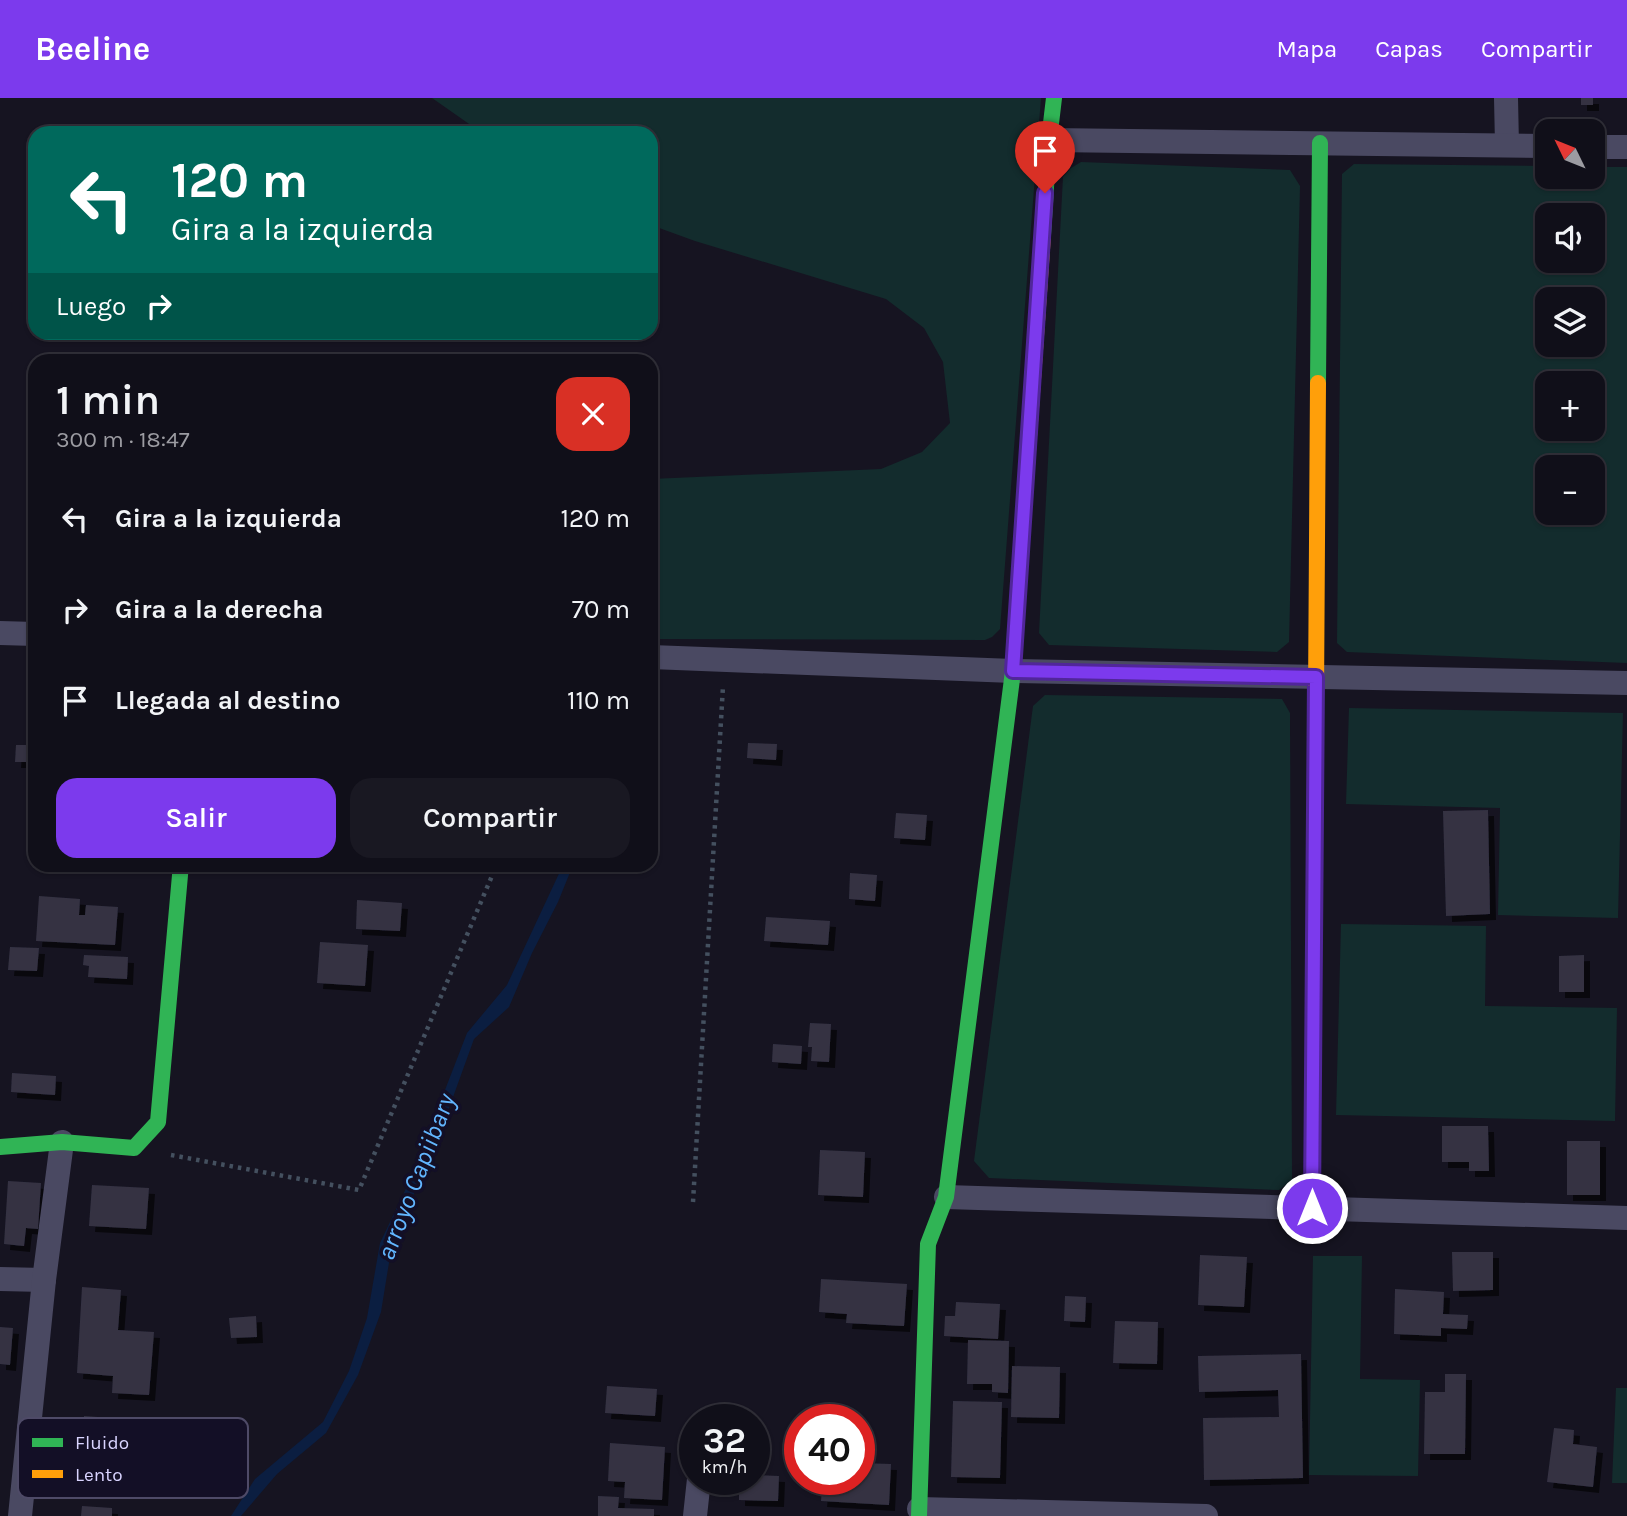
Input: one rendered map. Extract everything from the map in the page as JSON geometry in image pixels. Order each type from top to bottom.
[{"type":"street","points":[[1054,98],[1013,671],[946,1197],[928,1244],[919,1512],[1206,1516]]},
{"type":"street","points":[[1506,98],[1507,145]]},
{"type":"street","points":[[1049,139],[1535,146]]},
{"type":"street","points":[[1312,1208],[1320,143]]},
{"type":"street","points":[[1605,147],[1627,147]]},
{"type":"street","points":[[0,633],[28,634]]},
{"type":"street","points":[[658,657],[1013,671],[1627,683]]},
{"type":"street","points":[[0,1147],[62,1142],[134,1147],[158,1122],[180,872]]},
{"type":"street","points":[[30,1418],[62,1142]]},
{"type":"street","points":[[946,1197],[1627,1218]]},
{"type":"street","points":[[0,1279],[44,1280]]},
{"type":"street","points":[[695,1516],[697,1495]]},
{"type":"street","points":[[20,1516],[22,1498]]},
{"type":"path","points":[[692,1202],[724,660]]},
{"type":"path","points":[[134,1147],[359,1190],[494,872]]},
{"type":"green space","points":[[432,98],[1041,98],[1000,629],[985,640],[658,639],[658,479],[881,469],[922,452],[950,423],[943,362],[924,328],[886,299],[658,228],[658,126],[472,126]]},
{"type":"green space","points":[[1081,162],[1290,170],[1300,186],[1289,642],[1277,652],[1049,645],[1039,633],[1063,177]]},
{"type":"green space","points":[[1354,164],[1535,166],[1535,189],[1605,189],[1605,167],[1627,167],[1627,663],[1347,652],[1337,643],[1342,174]]},
{"type":"green space","points":[[1045,695],[1282,699],[1290,713],[1292,1180],[1279,1190],[989,1178],[974,1161],[1033,706]]},
{"type":"green space","points":[[1349,708],[1623,713],[1618,918],[1498,915],[1500,808],[1346,804]]},
{"type":"green space","points":[[1341,924],[1486,926],[1485,1006],[1617,1008],[1615,1121],[1336,1115]]},
{"type":"green space","points":[[1313,1256],[1362,1256],[1360,1379],[1420,1380],[1418,1476],[1309,1475]]},
{"type":"green space","points":[[1616,1388],[1627,1388],[1627,1483],[1612,1483]]},
{"type":"water","name":"arroyo Capiibary","points":[[560,872],[570,872],[509,1007],[474,1039],[431,1158],[393,1238],[381,1312],[358,1375],[326,1433],[277,1474],[241,1516],[231,1516],[243,1498],[248,1498],[248,1490],[255,1479],[323,1422],[349,1371],[367,1318],[380,1243],[411,1178],[467,1033],[507,985]]},
{"type":"building","points":[[1581,98],[1593,98],[1593,105],[1581,105]]},
{"type":"building","points":[[748,743],[777,744],[776,760],[747,758]]},
{"type":"building","points":[[16,745],[28,745],[28,762],[15,762]]},
{"type":"building","points":[[1488,810],[1490,914],[1446,916],[1443,811]]},
{"type":"building","points":[[896,813],[927,815],[925,840],[894,838]]},
{"type":"building","points":[[850,873],[877,875],[875,901],[849,899]]},
{"type":"building","points":[[39,896],[80,899],[79,915],[85,915],[86,905],[118,907],[115,945],[36,941]]},
{"type":"building","points":[[357,900],[402,903],[400,931],[356,929]]},
{"type":"building","points":[[766,917],[830,921],[828,945],[764,941]]},
{"type":"building","points":[[320,942],[368,945],[365,986],[317,983]]},
{"type":"building","points":[[10,947],[39,948],[37,971],[8,970]]},
{"type":"building","points":[[84,955],[128,957],[127,979],[88,977],[89,966],[83,965]]},
{"type":"building","points":[[1584,955],[1584,992],[1559,992],[1559,956]]},
{"type":"building","points":[[810,1023],[831,1024],[829,1062],[811,1061],[812,1047],[808,1047]]},
{"type":"building","points":[[773,1044],[802,1046],[801,1064],[772,1062]]},
{"type":"building","points":[[12,1073],[56,1076],[55,1095],[11,1092]]},
{"type":"building","points":[[1442,1126],[1488,1126],[1489,1171],[1469,1171],[1469,1162],[1442,1162]]},
{"type":"building","points":[[1567,1141],[1600,1141],[1600,1195],[1567,1195]]},
{"type":"building","points":[[820,1150],[865,1152],[863,1197],[818,1195]]},
{"type":"building","points":[[8,1181],[41,1183],[38,1229],[26,1228],[24,1246],[4,1244]]},
{"type":"building","points":[[92,1185],[149,1188],[146,1229],[89,1226]]},
{"type":"building","points":[[1452,1252],[1493,1252],[1493,1290],[1453,1291]]},
{"type":"building","points":[[1200,1255],[1247,1257],[1244,1307],[1198,1305]]},
{"type":"building","points":[[821,1279],[907,1284],[904,1326],[846,1323],[847,1314],[819,1312]]},
{"type":"building","points":[[82,1287],[121,1290],[118,1330],[154,1332],[149,1395],[112,1393],[113,1376],[77,1373]]},
{"type":"building","points":[[1395,1289],[1444,1292],[1443,1314],[1468,1315],[1467,1329],[1441,1328],[1441,1336],[1394,1334]]},
{"type":"building","points":[[1065,1296],[1086,1297],[1085,1322],[1064,1321]]},
{"type":"building","points":[[956,1302],[1000,1304],[998,1339],[944,1336],[945,1316],[955,1316]]},
{"type":"building","points":[[256,1316],[257,1337],[231,1338],[229,1318]]},
{"type":"building","points":[[1115,1321],[1158,1322],[1157,1364],[1113,1363]]},
{"type":"building","points":[[0,1327],[13,1328],[10,1365],[0,1364]]},
{"type":"building","points":[[968,1340],[1009,1341],[1008,1393],[992,1392],[992,1384],[967,1384]]},
{"type":"building","points":[[1301,1354],[1303,1478],[1204,1480],[1203,1418],[1279,1417],[1278,1390],[1199,1392],[1198,1356]]},
{"type":"building","points":[[1012,1366],[1060,1367],[1059,1418],[1011,1417]]},
{"type":"building","points":[[1445,1374],[1466,1374],[1465,1454],[1424,1454],[1425,1392],[1445,1392]]},
{"type":"building","points":[[607,1386],[657,1389],[655,1416],[605,1413]]},
{"type":"building","points":[[953,1401],[1002,1402],[1000,1478],[951,1477]]},
{"type":"building","points":[[1554,1428],[1574,1430],[1573,1444],[1597,1447],[1593,1487],[1547,1482]]},
{"type":"building","points":[[610,1443],[665,1447],[662,1500],[624,1498],[625,1482],[608,1481]]},
{"type":"building","points":[[875,1464],[891,1464],[889,1505],[821,1501],[822,1495],[875,1495]]},
{"type":"building","points":[[770,1476],[779,1476],[778,1501],[739,1500],[739,1495],[770,1495]]},
{"type":"building","points":[[598,1496],[619,1497],[618,1508],[654,1509],[654,1516],[598,1516]]},
{"type":"building","points":[[82,1506],[112,1508],[112,1516],[81,1516]]},
{"type":"traffic: fast","points":[[1043,235],[1054,98]]},
{"type":"traffic: fast","points":[[1318,383],[1320,143]]},
{"type":"traffic: fast","points":[[919,1516],[928,1244],[946,1197],[1013,671],[1016,624]]},
{"type":"traffic: fast","points":[[1312,1208],[1316,699]]},
{"type":"traffic: fast","points":[[0,1147],[62,1142],[134,1148],[158,1122],[180,872]]},
{"type":"traffic: slow","points":[[1016,624],[1043,235]]},
{"type":"traffic: slow","points":[[1316,699],[1318,383]]},
{"type":"route","points":[[1045,193],[1013,671],[1316,677],[1312,1208]]}]
